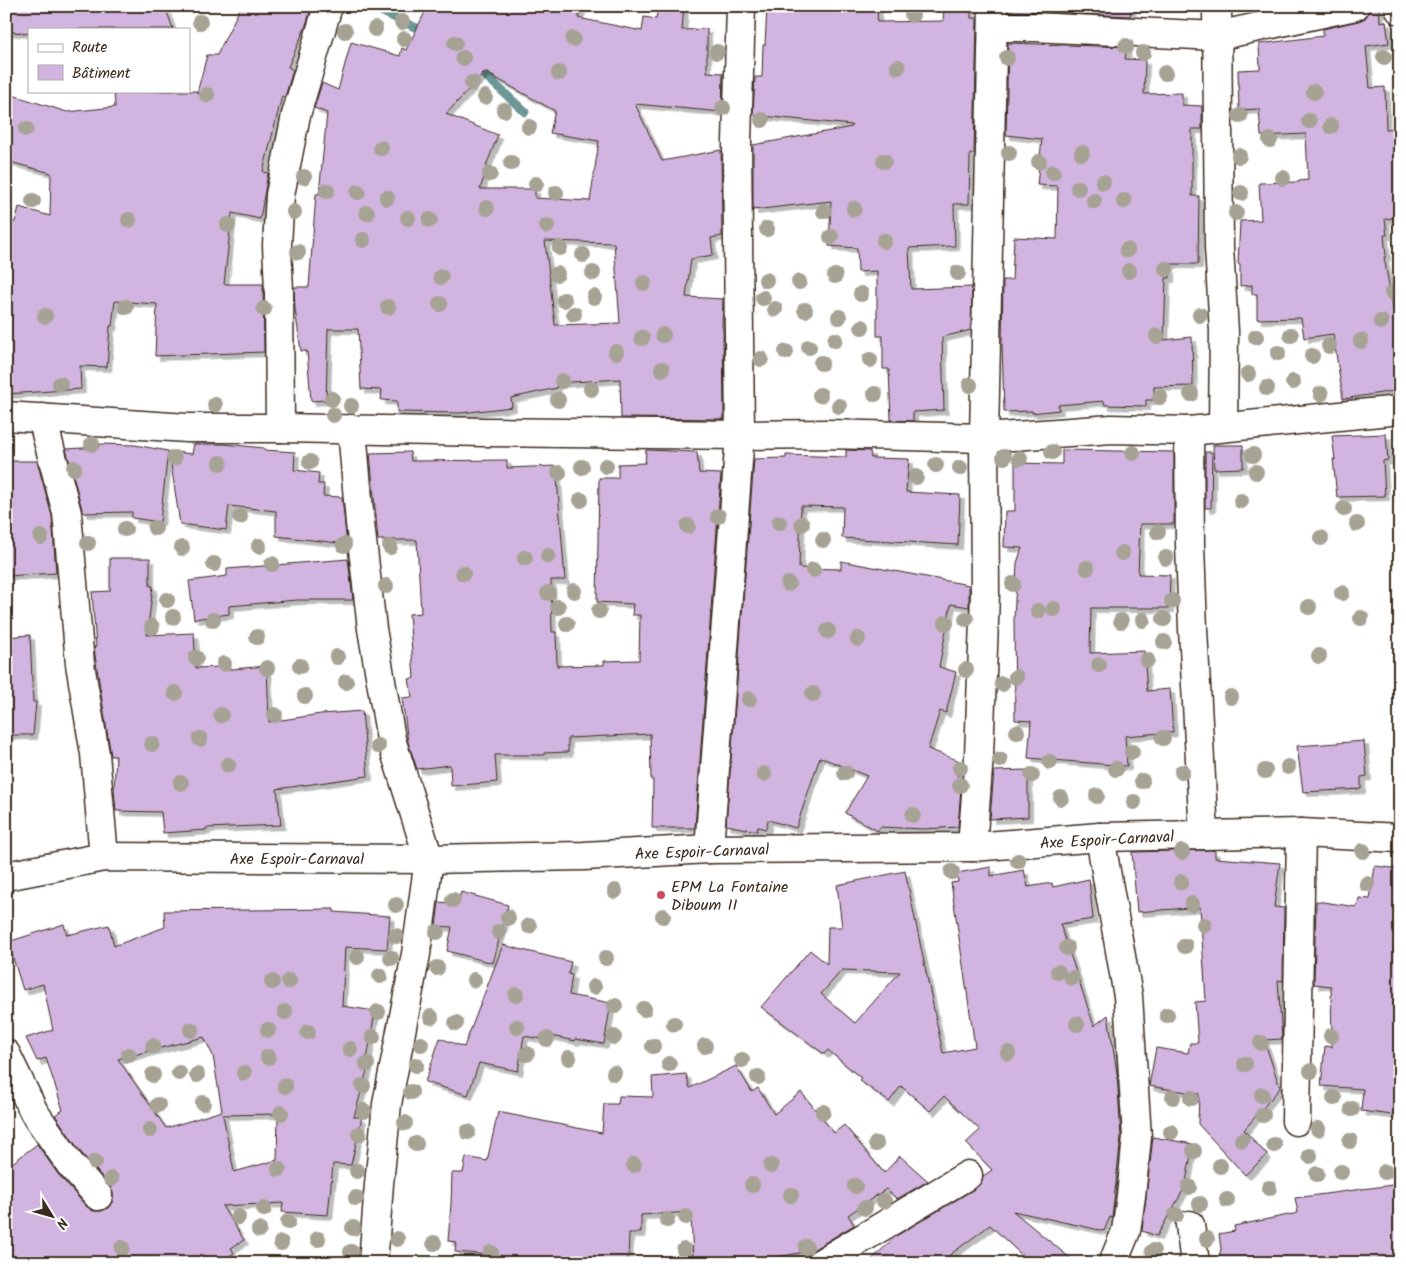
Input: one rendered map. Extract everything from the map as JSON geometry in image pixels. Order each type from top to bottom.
[{"type":"street","points":[[280,428],[277,245],[280,195],[296,115],[328,6]]},
{"type":"street","points":[[708,849],[740,435],[737,141],[741,6]]},
{"type":"street","points":[[1217,6],[1219,246],[1224,332],[1223,426]]},
{"type":"street","points":[[972,847],[979,756],[984,604],[984,438],[993,17],[1033,27],[1217,36],[1355,6]]},
{"type":"street","points":[[1399,6],[1400,10]]},
{"type":"street","points":[[6,416],[187,428],[740,435],[826,434],[984,438],[1112,429],[1189,431],[1223,426],[1400,410]]},
{"type":"street","points":[[42,418],[67,513],[80,664],[95,754],[104,857]]},
{"type":"street","points":[[352,429],[372,629],[390,739],[428,859],[416,954],[387,1104],[366,1262]]},
{"type":"street","points":[[1189,431],[1192,620],[1204,835]]},
{"type":"street","points":[[1296,1121],[1301,833]]},
{"type":"street","name":"Axe Espoir-Carnaval","points":[[6,876],[104,857],[428,859],[584,856],[708,849],[972,847],[1100,837],[1301,833],[1400,838]]},
{"type":"street","points":[[1100,837],[1128,996],[1137,1137],[1132,1196],[1126,1231],[1112,1263]]},
{"type":"street","points":[[6,1054],[34,1112],[70,1164],[98,1196]]},
{"type":"street","points":[[821,1263],[968,1175]]},
{"type":"street","points":[[1190,1224],[1195,1263]]},
{"type":"building","points":[[6,6],[165,6],[173,28],[28,28],[28,34],[6,31]]},
{"type":"building","points":[[241,6],[312,6],[305,28],[288,67],[293,70],[285,97],[282,96],[263,172],[268,173],[260,219],[232,213],[224,284],[263,284],[264,352],[155,356],[157,304],[115,301],[112,326],[110,326],[107,367],[80,366],[81,389],[6,394],[6,335],[10,334],[6,291],[6,238],[11,222],[15,222],[19,207],[50,216],[51,173],[6,161],[6,93],[67,112],[115,107],[114,92],[196,91],[197,93],[207,55],[217,55]]},
{"type":"building","points":[[428,6],[582,6],[578,18],[642,31],[644,17],[656,19],[658,6],[684,6],[682,30],[707,29],[707,72],[723,73],[722,112],[635,104],[662,161],[721,150],[722,236],[711,238],[713,255],[691,259],[686,297],[723,299],[724,419],[621,418],[620,379],[556,383],[557,388],[511,398],[512,407],[461,413],[397,412],[397,401],[381,400],[382,390],[361,389],[358,329],[328,329],[326,400],[311,401],[307,351],[301,351],[294,287],[309,287],[316,194],[319,194],[327,113],[314,108],[322,83],[338,90],[351,42],[400,56],[402,48],[406,50]],"holes":[[[485,72],[555,111],[550,133],[599,141],[590,201],[535,198],[535,189],[480,189],[488,166],[486,166],[498,135],[446,114]],[[545,241],[614,243],[620,323],[555,325]]]},
{"type":"building","points":[[767,6],[878,8],[877,22],[943,21],[944,6],[971,6],[971,18],[977,18],[974,154],[970,154],[969,204],[954,204],[955,246],[909,248],[911,289],[972,287],[971,330],[942,337],[944,410],[913,412],[913,421],[891,420],[889,369],[883,369],[883,336],[877,336],[877,271],[858,272],[857,248],[829,246],[831,201],[753,210],[753,145],[852,127],[852,125],[753,115],[755,77],[762,77]]},
{"type":"building","points":[[1012,6],[1132,6],[1130,16],[1012,11]]},
{"type":"building","points":[[1370,6],[1379,6],[1380,22],[1386,21],[1389,43],[1366,46],[1370,88],[1385,87],[1386,129],[1400,128],[1400,217],[1385,219],[1387,235],[1384,235],[1386,256],[1384,257],[1397,330],[1400,329],[1400,390],[1343,399],[1333,334],[1304,338],[1301,318],[1257,319],[1257,294],[1252,294],[1252,285],[1240,286],[1240,265],[1238,264],[1240,221],[1261,220],[1259,183],[1308,180],[1306,134],[1261,136],[1259,109],[1239,110],[1238,70],[1260,69],[1259,44],[1323,36],[1323,29],[1365,18],[1370,11]]},
{"type":"building","points":[[1008,43],[1127,47],[1125,59],[1145,60],[1144,94],[1182,93],[1182,105],[1202,106],[1202,129],[1192,129],[1192,196],[1199,196],[1198,264],[1170,264],[1170,278],[1166,278],[1164,340],[1192,337],[1193,386],[1154,387],[1154,400],[1146,400],[1146,406],[1105,405],[1104,401],[1058,405],[1059,410],[1032,413],[1032,411],[1004,412],[1003,280],[1012,280],[1014,237],[1057,239],[1058,186],[1037,185],[1042,139],[1006,135]]},
{"type":"building","points":[[1386,434],[1388,460],[1383,461],[1385,496],[1337,497],[1332,436]]},
{"type":"building","points":[[99,444],[135,445],[168,451],[160,522],[132,518],[132,512],[83,513],[66,449],[99,447]]},
{"type":"building","points":[[194,444],[224,444],[295,452],[294,470],[319,473],[318,484],[324,484],[323,496],[342,497],[347,544],[276,536],[276,511],[229,506],[226,530],[180,524],[169,451],[192,454]]},
{"type":"building","points":[[1213,445],[1243,445],[1243,468],[1214,469]]},
{"type":"building","points":[[646,450],[697,452],[699,473],[721,474],[695,828],[652,828],[653,780],[651,780],[650,734],[568,738],[568,752],[544,753],[544,755],[495,755],[497,782],[451,786],[450,765],[417,769],[408,742],[402,698],[412,697],[409,679],[414,678],[409,614],[421,613],[417,540],[378,540],[370,453],[410,452],[411,461],[507,460],[507,468],[556,466],[565,580],[551,580],[552,632],[556,632],[557,666],[604,665],[604,661],[639,660],[640,615],[632,615],[633,604],[597,602],[599,478],[618,478],[618,464],[645,463]]},
{"type":"building","points":[[846,450],[870,451],[871,458],[909,459],[906,492],[960,495],[958,545],[842,538],[843,507],[801,506],[799,568],[841,569],[841,561],[969,585],[969,607],[951,604],[939,667],[956,672],[946,713],[940,711],[928,749],[960,761],[957,776],[962,775],[958,827],[923,829],[880,827],[878,831],[845,813],[867,776],[820,757],[796,828],[768,820],[766,829],[758,827],[757,831],[726,825],[754,459],[786,458],[786,455],[846,457]]},
{"type":"building","points":[[1062,450],[1174,452],[1174,524],[1140,524],[1138,574],[1170,575],[1169,608],[1091,608],[1090,653],[1144,651],[1147,691],[1170,689],[1173,732],[1125,736],[1127,766],[1028,758],[1031,721],[1015,720],[1014,619],[1017,563],[1022,548],[1004,547],[1005,511],[1015,511],[1015,463],[1062,464]]},
{"type":"building","points":[[1205,452],[1212,452],[1211,508],[1205,508]]},
{"type":"building","points":[[6,461],[37,461],[52,516],[56,573],[6,576]]},
{"type":"building","points":[[110,558],[150,558],[150,586],[153,586],[147,635],[194,633],[196,668],[220,667],[220,670],[267,666],[269,722],[321,714],[362,711],[368,776],[277,789],[281,825],[206,828],[206,830],[163,833],[161,812],[116,811],[114,789],[116,756],[111,756],[96,662],[92,592],[110,591]]},
{"type":"building","points":[[348,559],[353,600],[297,600],[229,606],[229,614],[194,619],[189,581],[227,576],[227,569]]},
{"type":"building","points":[[30,635],[33,702],[36,702],[33,735],[6,735],[6,637]]},
{"type":"building","points":[[1364,741],[1367,776],[1361,777],[1361,789],[1303,792],[1297,746]]},
{"type":"building","points":[[1028,770],[1028,817],[990,819],[994,771]]},
{"type":"building","points":[[1215,851],[1215,858],[1280,863],[1274,907],[1284,908],[1283,981],[1278,980],[1282,1039],[1264,1040],[1280,1088],[1244,1130],[1267,1155],[1245,1175],[1198,1124],[1199,1094],[1149,1086],[1156,1048],[1188,1053],[1190,1043],[1198,1043],[1195,1002],[1206,1001],[1200,907],[1137,912],[1132,852]]},
{"type":"building","points":[[1375,866],[1400,869],[1400,1116],[1361,1111],[1363,1089],[1321,1086],[1325,1046],[1332,1047],[1331,986],[1314,984],[1316,901],[1357,907],[1359,898],[1370,899]]},
{"type":"building","points":[[991,867],[991,876],[1024,870],[1028,887],[1052,883],[1053,887],[1089,879],[1093,919],[1060,924],[1094,1026],[1108,1015],[1117,1073],[1121,1137],[1112,1218],[1110,1217],[1104,1231],[1013,1211],[1076,1263],[1030,1263],[990,1225],[939,1263],[868,1263],[896,1236],[976,1188],[981,1183],[983,1176],[992,1170],[966,1143],[980,1130],[944,1096],[930,1111],[901,1086],[889,1102],[859,1080],[861,1078],[828,1050],[824,1054],[761,1007],[810,950],[827,964],[828,927],[842,927],[837,885],[905,871],[943,1053],[975,1047],[951,883],[958,882],[957,873]],"holes":[[[842,970],[900,972],[855,1023],[821,994]]]},
{"type":"building","points":[[461,892],[508,905],[493,963],[447,951],[452,927],[436,926],[439,902],[458,904]]},
{"type":"building","points":[[334,909],[334,912],[390,916],[387,949],[345,947],[342,1006],[375,1011],[367,1059],[370,1060],[354,1117],[362,1117],[351,1165],[333,1164],[328,1215],[282,1212],[283,1203],[222,1206],[244,1240],[231,1248],[234,1253],[220,1263],[6,1263],[6,1168],[37,1144],[58,1174],[86,1206],[93,1211],[101,1211],[108,1208],[113,1201],[113,1193],[110,1186],[82,1154],[55,1115],[63,1110],[46,1058],[37,1061],[26,1038],[53,1030],[43,984],[23,990],[8,942],[64,924],[67,935],[109,925],[114,946],[165,927],[164,911]],"holes":[[[204,1037],[213,1056],[222,1111],[166,1128],[118,1059]],[[278,1114],[277,1160],[234,1172],[223,1115]]]},
{"type":"building","points":[[503,945],[571,962],[568,974],[572,975],[569,995],[611,1003],[604,1044],[575,1039],[575,1041],[542,1034],[541,1039],[524,1036],[518,1071],[479,1063],[468,1095],[425,1082],[440,1038],[464,1047]]},
{"type":"building","points":[[736,1066],[752,1092],[758,1088],[774,1114],[801,1092],[834,1133],[844,1125],[884,1173],[900,1156],[928,1181],[897,1199],[886,1189],[848,1215],[854,1225],[811,1251],[743,1263],[693,1263],[691,1212],[641,1215],[641,1233],[629,1233],[628,1263],[502,1263],[502,1256],[455,1252],[456,1242],[448,1241],[452,1173],[463,1173],[466,1157],[487,1161],[498,1112],[602,1133],[604,1104],[618,1104],[619,1096],[653,1097],[652,1077],[686,1074],[690,1088]]},
{"type":"building","points":[[1153,1137],[1193,1144],[1185,1187],[1157,1236],[1142,1231]]},
{"type":"building","points":[[1400,1184],[1400,1263],[1217,1263],[1221,1249],[1219,1234],[1235,1231],[1234,1226],[1298,1213],[1295,1198]]},
{"type":"waterway","points":[[370,6],[427,33]]},
{"type":"waterway","points":[[476,67],[525,112]]},
{"type":"place","name":"EPM La Fontaine Diboum II","points":[[661,895]]}]
